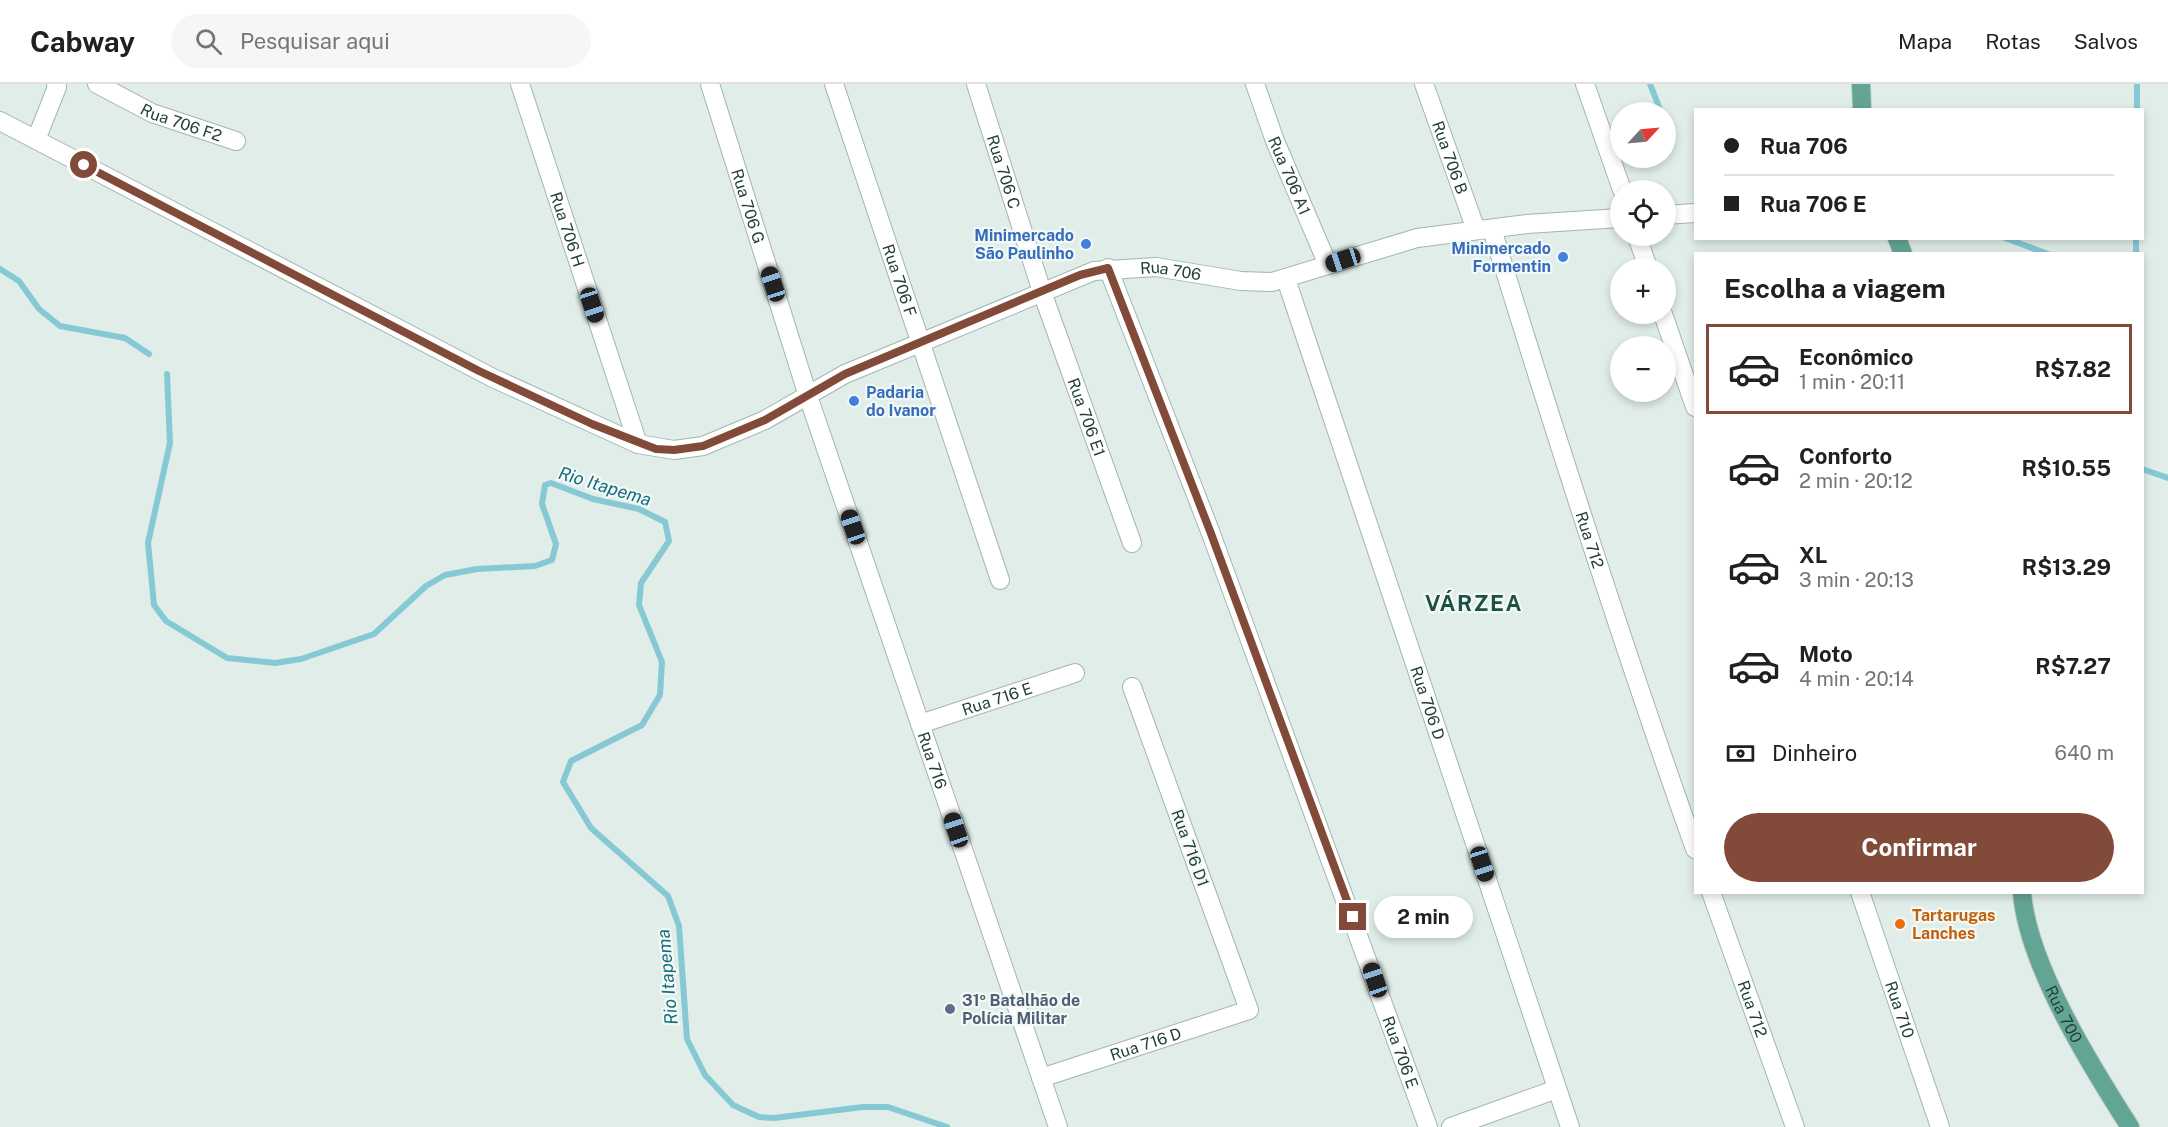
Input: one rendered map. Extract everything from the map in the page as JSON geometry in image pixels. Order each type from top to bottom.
[{"type":"main road","points":[[1861,84],[1862,108]]},
{"type":"main road","name":"Rua 700","points":[[2022,894],[2029,931],[2055,997],[2130,1127]]},
{"type":"street","points":[[36,140],[57,87],[56,84]]},
{"type":"street","name":"Rua 706 F2","points":[[97,84],[152,113],[236,141]]},
{"type":"street","points":[[133,84],[140,106]]},
{"type":"street","name":"Rua 706 H","points":[[520,84],[638,444]]},
{"type":"street","name":"Rua 706 G","points":[[710,84],[808,396]]},
{"type":"street","name":"Rua 706 F","points":[[834,84],[1000,580]]},
{"type":"street","name":"Rua 706 C","points":[[976,84],[1042,292]]},
{"type":"street","name":"Rua 706 A1","points":[[1255,84],[1275,141],[1328,265]]},
{"type":"street","name":"Rua 706 B","points":[[1424,84],[1484,229]]},
{"type":"street","points":[[1585,84],[1619,180]]},
{"type":"street","name":"Rua 706","points":[[4,127],[36,140],[475,369],[638,444],[674,450],[703,446],[765,420],[845,374],[1080,275],[1108,268],[1156,267],[1257,282],[1286,279],[1417,238],[1484,229],[1610,219]]},
{"type":"street","points":[[1676,214],[1694,213]]},
{"type":"street","name":"Rua 712","points":[[1484,229],[1560,447],[1653,732],[1694,846]]},
{"type":"street","name":"Rua 706 E","points":[[1108,268],[1210,531],[1428,1127]]},
{"type":"street","name":"Rua 706 D","points":[[1286,279],[1570,1127]]},
{"type":"street","name":"Rua 706 E1","points":[[1042,292],[1132,543]]},
{"type":"street","points":[[1666,324],[1694,404]]},
{"type":"street","name":"Rua 716","points":[[808,396],[1058,1127]]},
{"type":"street","name":"Rua 716 E","points":[[920,724],[1075,674]]},
{"type":"street","name":"Rua 716 D1","points":[[1132,687],[1249,1010]]},
{"type":"street","name":"Rua 712","points":[[1712,894],[1795,1127]]},
{"type":"street","name":"Rua 710","points":[[1861,894],[1940,1127]]},
{"type":"street","name":"Rua 716 D","points":[[1041,1078],[1249,1010]]},
{"type":"street","points":[[1451,1127],[1557,1089]]},
{"type":"waterway","points":[[1650,84],[1657,102]]},
{"type":"waterway","points":[[2137,84],[2137,108]]},
{"type":"waterway","points":[[2010,240],[2043,252]]},
{"type":"waterway","points":[[2136,240],[2136,252]]},
{"type":"waterway","name":"Rio Itapema","points":[[0,269],[19,281],[39,309],[60,326],[125,338],[149,354]]},
{"type":"waterway","name":"Rio Itapema","points":[[167,374],[170,443],[148,543],[154,605],[166,621],[227,658],[275,663],[301,659],[374,634],[426,586],[445,575],[477,569],[535,566],[552,560],[556,544],[542,504],[545,485],[551,483],[593,499],[639,509],[665,522],[669,541],[641,583],[639,605],[662,662],[660,695],[642,725],[571,761],[563,782],[591,828],[668,896],[679,926],[687,1039],[705,1075],[733,1105],[759,1117],[774,1118],[863,1107],[888,1107],[947,1127]]},
{"type":"waterway","points":[[2144,470],[2168,478]]},
{"type":"place","name":"Minimercado São Paulinho","points":[[1086,244]]},
{"type":"place","name":"Minimercado Formentin","points":[[1563,257]]},
{"type":"place","name":"Padaria do Ivanor","points":[[854,401]]},
{"type":"place","name":"Tartarugas Lanches","points":[[1900,924]]},
{"type":"place","name":"31º Batalhão de Polícia Militar","points":[[950,1009]]},
{"type":"district","name":"VÁRZEA","points":[[1474,603]]},
{"type":"route","points":[[84,165],[479,371],[592,424],[638,444],[656,449],[674,450],[703,446],[765,420],[845,374],[1080,275],[1108,268],[1210,531],[1353,917]]}]
